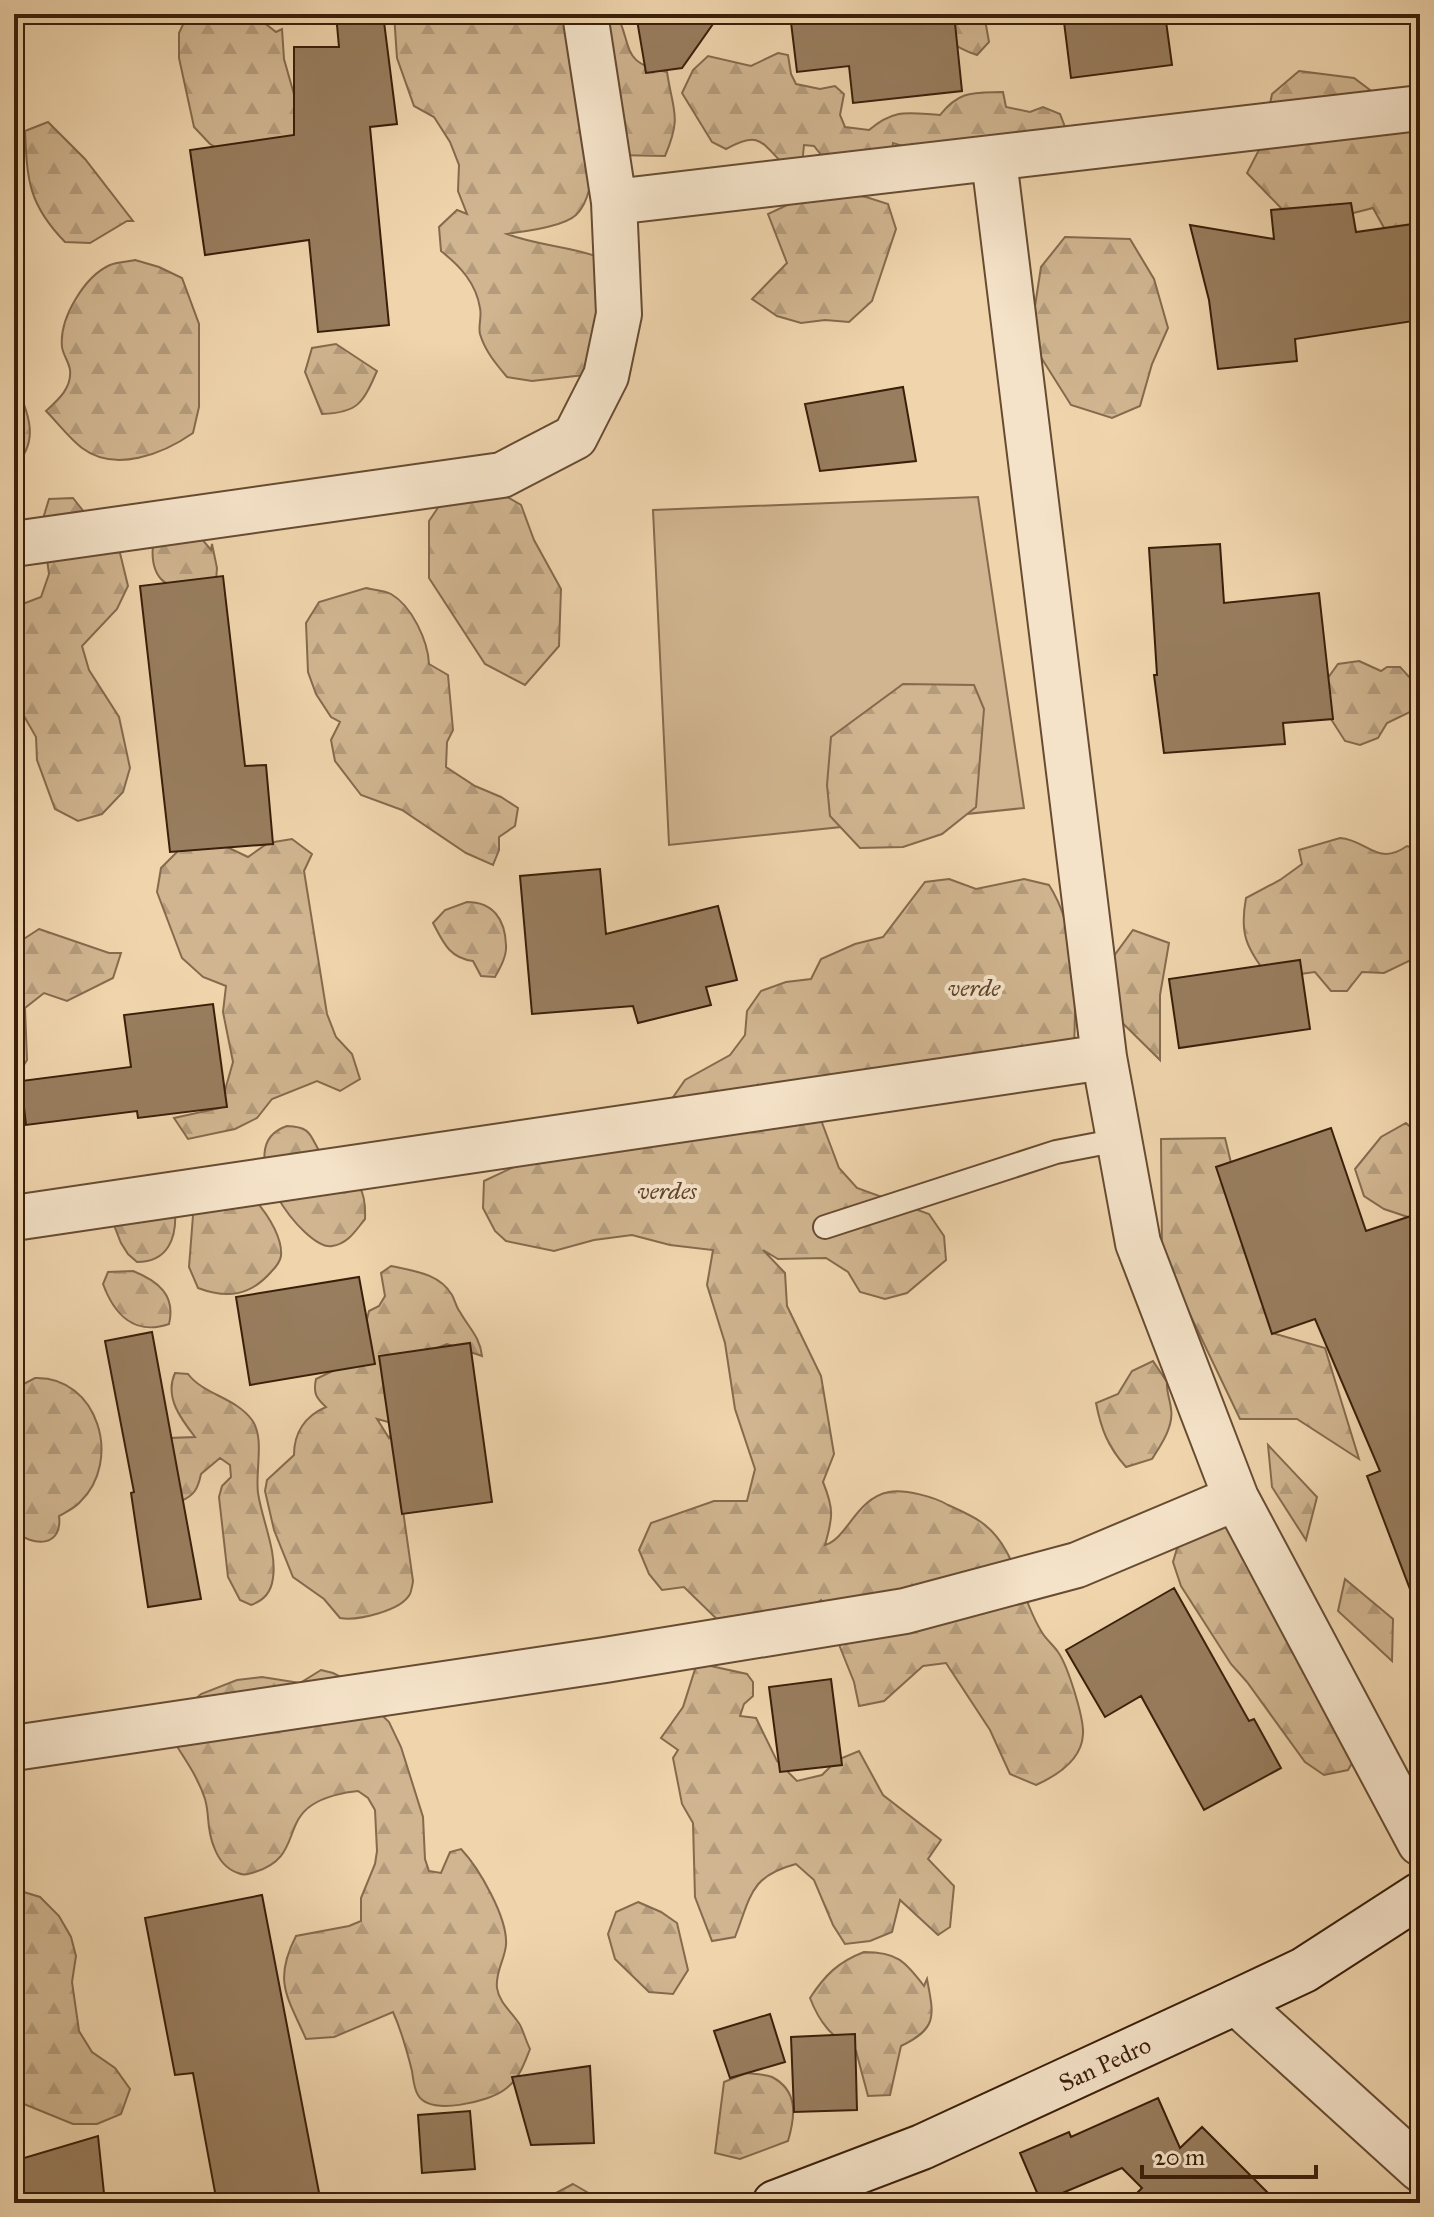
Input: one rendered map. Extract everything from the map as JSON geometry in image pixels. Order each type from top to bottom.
[{"type":"street","points":[[14,544],[502,475],[575,437],[606,376],[619,314],[614,202],[585,14]]},
{"type":"street","points":[[614,202],[1420,108]]},
{"type":"street","points":[[994,160],[1104,1057],[1138,1243],[1236,1498],[1420,1843]]},
{"type":"street","points":[[14,1218],[1104,1057]]},
{"type":"street","points":[[14,1748],[590,1663],[905,1611],[1077,1565],[1236,1498]]},
{"type":"street","name":"San Pedro","points":[[775,2203],[922,2147],[1304,1970],[1420,1895]]},
{"type":"street","points":[[1236,2002],[1420,2169]]},
{"type":"lane","points":[[825,1227],[1056,1152],[1119,1140]]},
{"type":"green space","points":[[188,14],[253,14],[276,32],[282,29],[284,59],[305,133],[233,157],[210,144],[194,127],[179,58],[179,33]]},
{"type":"green space","points":[[394,14],[617,14],[635,59],[667,72],[675,122],[665,156],[615,155],[595,167],[586,199],[576,215],[553,225],[507,234],[601,258],[612,283],[584,375],[532,381],[507,377],[485,346],[480,334],[480,311],[475,291],[461,269],[441,251],[439,227],[457,210],[467,214],[458,191],[459,165],[450,142],[434,117],[414,106],[397,58]]},
{"type":"green space","points":[[937,14],[984,14],[989,42],[977,55],[955,45]]},
{"type":"green space","points":[[778,53],[788,55],[796,84],[820,89],[835,86],[844,94],[840,115],[845,127],[869,130],[894,115],[940,115],[954,101],[968,94],[1003,92],[1006,107],[1030,112],[1043,107],[1060,114],[1065,127],[909,148],[893,143],[891,164],[863,152],[852,151],[842,163],[826,161],[814,146],[804,145],[802,165],[782,163],[757,141],[745,141],[726,149],[712,142],[682,93],[693,70],[708,56],[751,66]]},
{"type":"green space","points":[[1299,71],[1354,78],[1386,102],[1420,119],[1420,273],[1398,253],[1373,208],[1330,219],[1282,209],[1247,173],[1262,144],[1272,94]]},
{"type":"green space","points":[[48,122],[85,159],[133,221],[127,221],[90,243],[65,242],[53,229],[32,191],[25,131]]},
{"type":"green space","points":[[834,192],[888,204],[896,229],[872,301],[849,322],[825,320],[801,323],[777,316],[752,299],[787,263],[768,214],[798,200]]},
{"type":"green space","points":[[1065,237],[1130,239],[1154,279],[1168,328],[1152,364],[1140,406],[1112,418],[1071,405],[1037,351],[1035,306],[1041,267]]},
{"type":"green space","points":[[135,260],[182,278],[199,324],[199,407],[193,433],[181,441],[139,458],[109,459],[82,448],[46,411],[69,382],[70,370],[62,336],[76,299],[101,270]]},
{"type":"green space","points":[[336,344],[377,371],[358,404],[344,411],[322,414],[305,372],[312,348]]},
{"type":"green space","points":[[14,381],[27,414],[30,436],[23,456],[14,466]]},
{"type":"green space","points":[[458,478],[494,489],[521,505],[534,540],[561,589],[559,646],[525,685],[485,664],[429,578],[429,521]]},
{"type":"green space","points":[[978,497],[1024,808],[669,845],[653,510]]},
{"type":"green space","points":[[73,498],[88,517],[110,530],[120,553],[128,586],[117,609],[82,646],[89,670],[119,717],[130,768],[123,792],[102,814],[78,821],[55,809],[37,760],[36,737],[24,716],[14,713],[14,604],[20,605],[41,597],[49,574],[42,522],[49,499]]},
{"type":"green space","points":[[155,531],[195,531],[211,550],[212,544],[217,568],[215,595],[185,591],[164,581],[153,563]]},
{"type":"green space","points":[[366,588],[388,593],[406,607],[422,635],[429,664],[448,675],[453,730],[447,742],[446,767],[518,808],[515,826],[499,837],[499,850],[493,865],[466,853],[402,810],[361,795],[335,761],[331,740],[340,722],[331,717],[316,694],[308,672],[306,623],[319,602]]},
{"type":"green space","points":[[1359,661],[1381,671],[1387,667],[1400,667],[1412,680],[1417,699],[1410,712],[1387,723],[1378,738],[1360,745],[1345,741],[1322,705],[1322,686],[1338,664]]},
{"type":"green space","points":[[903,684],[974,685],[984,709],[976,807],[942,834],[903,847],[860,848],[830,816],[827,785],[831,737]]},
{"type":"green space","points":[[1340,838],[1380,853],[1397,852],[1407,846],[1420,850],[1420,958],[1384,973],[1362,972],[1347,991],[1331,991],[1315,972],[1269,978],[1255,958],[1244,932],[1246,898],[1302,864],[1299,850]]},
{"type":"green space","points":[[292,839],[312,854],[304,871],[327,1014],[336,1037],[352,1054],[360,1079],[340,1091],[317,1081],[272,1099],[257,1118],[235,1129],[188,1139],[174,1118],[220,1108],[233,1062],[223,1012],[226,986],[203,977],[182,958],[157,892],[161,868],[178,851],[225,846],[248,857],[268,843]]},
{"type":"green space","points":[[949,879],[976,889],[1024,879],[1049,885],[1059,903],[1071,943],[1075,985],[1074,1048],[821,1120],[839,1168],[857,1188],[929,1214],[944,1236],[946,1260],[907,1293],[885,1299],[860,1292],[848,1272],[826,1258],[778,1259],[763,1250],[785,1273],[787,1306],[821,1376],[834,1454],[823,1482],[831,1513],[825,1545],[840,1535],[868,1502],[889,1492],[903,1492],[942,1502],[981,1522],[1003,1545],[1011,1559],[1035,1620],[1062,1659],[1071,1680],[1083,1734],[1078,1752],[1067,1766],[1036,1785],[1010,1774],[990,1730],[946,1663],[923,1666],[884,1701],[859,1706],[854,1682],[821,1600],[791,1623],[727,1629],[684,1587],[662,1590],[649,1574],[639,1550],[651,1523],[714,1501],[747,1501],[755,1469],[735,1409],[725,1343],[707,1285],[713,1250],[670,1245],[632,1235],[594,1240],[554,1251],[506,1241],[495,1231],[483,1208],[484,1181],[518,1165],[644,1139],[685,1080],[730,1055],[745,1035],[747,1011],[761,991],[786,982],[811,979],[821,959],[855,944],[883,937],[925,882]]},
{"type":"green space","points":[[467,902],[491,909],[503,927],[505,953],[495,977],[481,976],[473,961],[452,953],[433,923],[445,910]]},
{"type":"green space","points":[[39,929],[109,953],[121,953],[113,978],[67,1001],[44,993],[25,1008],[27,1060],[14,1081],[16,944]]},
{"type":"green space","points":[[1133,930],[1169,943],[1160,995],[1160,1060],[1089,990]]},
{"type":"green space","points":[[1406,1123],[1420,1136],[1420,1221],[1384,1209],[1364,1196],[1355,1169],[1381,1137]]},
{"type":"green space","points":[[287,1126],[307,1131],[330,1164],[352,1179],[362,1192],[365,1219],[343,1242],[332,1246],[320,1243],[290,1216],[276,1195],[267,1174],[264,1154],[270,1137]]},
{"type":"green space","points":[[1225,1138],[1272,1333],[1325,1348],[1359,1459],[1297,1419],[1240,1419],[1162,1256],[1161,1139]]},
{"type":"green space","points":[[204,1168],[230,1178],[243,1188],[266,1214],[280,1243],[281,1256],[277,1265],[263,1280],[246,1291],[219,1294],[198,1288],[189,1267],[196,1177]]},
{"type":"green space","points":[[175,1210],[172,1239],[163,1253],[148,1261],[137,1262],[121,1243],[112,1220]]},
{"type":"green space","points":[[391,1266],[433,1277],[447,1288],[477,1338],[482,1356],[447,1344],[412,1358],[398,1415],[388,1422],[377,1419],[389,1438],[392,1433],[413,1583],[405,1600],[388,1610],[367,1616],[340,1618],[324,1599],[293,1577],[274,1530],[265,1491],[267,1480],[294,1455],[302,1426],[312,1415],[326,1407],[316,1395],[316,1379],[339,1368],[366,1323],[369,1311],[379,1306],[385,1296],[381,1273]]},
{"type":"green space","points":[[133,1271],[163,1290],[170,1305],[169,1324],[157,1327],[136,1325],[113,1305],[103,1284],[108,1272]]},
{"type":"green space","points":[[1153,1361],[1167,1382],[1171,1422],[1152,1459],[1126,1467],[1106,1437],[1096,1403],[1118,1394],[1132,1371]]},
{"type":"green space","points":[[175,1373],[188,1374],[202,1387],[237,1406],[256,1427],[259,1445],[258,1493],[274,1568],[269,1592],[251,1605],[240,1600],[228,1577],[219,1497],[222,1486],[231,1477],[230,1465],[220,1458],[201,1474],[193,1494],[181,1501],[169,1438],[195,1437],[173,1399]]},
{"type":"green space","points":[[35,1378],[57,1381],[75,1391],[88,1406],[97,1424],[101,1444],[100,1465],[93,1485],[78,1504],[59,1516],[59,1526],[52,1539],[38,1542],[14,1530],[14,1389]]},
{"type":"green space","points":[[1268,1445],[1317,1497],[1306,1540],[1272,1487]]},
{"type":"green space","points":[[1226,1525],[1360,1749],[1348,1770],[1324,1775],[1305,1762],[1231,1664],[1181,1586],[1173,1562],[1180,1538]]},
{"type":"green space","points":[[1345,1579],[1393,1619],[1392,1661],[1338,1611]]},
{"type":"green space","points":[[697,1663],[747,1674],[753,1682],[753,1696],[744,1704],[740,1716],[756,1718],[777,1761],[797,1781],[822,1775],[837,1760],[859,1751],[883,1795],[941,1840],[928,1859],[954,1886],[950,1927],[938,1935],[900,1900],[892,1932],[870,1941],[845,1944],[833,1925],[814,1880],[796,1864],[769,1875],[754,1890],[735,1937],[712,1941],[695,1897],[693,1823],[682,1804],[673,1758],[678,1750],[661,1738],[683,1707]]},
{"type":"green space","points":[[321,1670],[345,1679],[389,1722],[401,1747],[423,1817],[425,1859],[429,1871],[441,1873],[450,1852],[461,1849],[484,1881],[502,1921],[506,1945],[497,1976],[498,1993],[520,2025],[530,2049],[514,2081],[486,2099],[446,2106],[424,2101],[416,2090],[393,2012],[334,2037],[306,2039],[288,1999],[285,1965],[296,1936],[361,1921],[361,1898],[377,1851],[375,1810],[368,1798],[358,1791],[328,1797],[312,1805],[297,1822],[279,1858],[255,1872],[243,1874],[230,1869],[214,1847],[202,1792],[176,1745],[192,1702],[201,1694],[237,1680],[262,1677],[300,1683]]},
{"type":"green space","points":[[14,1889],[40,1897],[59,1916],[71,1937],[76,1956],[72,1982],[79,2031],[92,2052],[115,2068],[130,2089],[121,2114],[97,2124],[73,2124],[14,2100]]},
{"type":"green space","points":[[638,1902],[677,1923],[688,1970],[673,1994],[649,1992],[615,1959],[608,1934],[616,1912]]},
{"type":"green space","points":[[864,1952],[892,1956],[911,1970],[924,1986],[927,1979],[932,2012],[930,2020],[922,2033],[901,2046],[890,2095],[868,2096],[856,2051],[828,2029],[810,1998],[833,1970]]},
{"type":"green space","points":[[746,2073],[769,2076],[781,2083],[791,2097],[793,2114],[788,2141],[740,2159],[715,2153],[724,2082]]},
{"type":"green space","points":[[573,2184],[601,2203],[547,2203],[554,2194]]},
{"type":"building","points":[[336,14],[383,14],[397,124],[370,127],[389,325],[318,332],[309,240],[205,255],[190,150],[294,135],[294,47],[339,47]]},
{"type":"building","points":[[636,14],[720,14],[682,68],[646,73]]},
{"type":"building","points":[[790,14],[954,14],[962,91],[853,103],[849,66],[797,72]]},
{"type":"building","points":[[1063,14],[1165,14],[1172,65],[1071,78]]},
{"type":"building","points":[[1351,203],[1356,232],[1413,224],[1420,267],[1420,320],[1295,339],[1297,361],[1218,369],[1209,300],[1190,225],[1274,239],[1271,210]]},
{"type":"building","points":[[903,387],[916,461],[820,471],[805,404]]},
{"type":"building","points":[[1220,544],[1224,603],[1319,593],[1333,719],[1283,723],[1285,744],[1164,753],[1154,675],[1157,675],[1149,548]]},
{"type":"building","points":[[223,576],[245,766],[266,765],[273,844],[170,852],[140,586]]},
{"type":"building","points":[[600,869],[606,934],[718,906],[737,980],[706,987],[711,1005],[638,1023],[633,1006],[532,1014],[520,876]]},
{"type":"building","points":[[1300,960],[1310,1029],[1179,1048],[1169,979]]},
{"type":"building","points":[[213,1004],[227,1107],[138,1118],[137,1111],[26,1125],[21,1081],[131,1067],[124,1015]]},
{"type":"building","points":[[1331,1128],[1366,1231],[1420,1213],[1420,1604],[1416,1605],[1367,1476],[1380,1471],[1315,1319],[1272,1334],[1216,1167]]},
{"type":"building","points":[[359,1277],[375,1364],[250,1385],[236,1297]]},
{"type":"building","points":[[152,1332],[201,1599],[148,1607],[131,1493],[134,1492],[105,1341]]},
{"type":"building","points":[[470,1343],[492,1502],[402,1514],[379,1356]]},
{"type":"building","points":[[1174,1588],[1249,1721],[1254,1719],[1281,1768],[1204,1810],[1141,1696],[1105,1717],[1066,1650]]},
{"type":"building","points":[[831,1679],[842,1765],[780,1772],[769,1687]]},
{"type":"building","points":[[262,1895],[321,2203],[217,2203],[193,2073],[175,2075],[145,1918]]},
{"type":"building","points":[[770,2014],[785,2062],[730,2078],[714,2031]]},
{"type":"building","points":[[855,2034],[857,2110],[794,2112],[791,2037]]},
{"type":"building","points":[[590,2066],[594,2143],[531,2145],[512,2077]]},
{"type":"building","points":[[1158,2098],[1180,2148],[1202,2127],[1278,2203],[1127,2203],[1142,2188],[1122,2168],[1041,2202],[1020,2153],[1069,2132],[1071,2137]]},
{"type":"building","points":[[470,2111],[475,2169],[422,2173],[418,2115]]},
{"type":"building","points":[[98,2136],[105,2203],[14,2203],[14,2161]]},
{"type":"park label","name":"verde","points":[[974,988]]},
{"type":"park label","name":"verdes","points":[[667,1191]]}]
